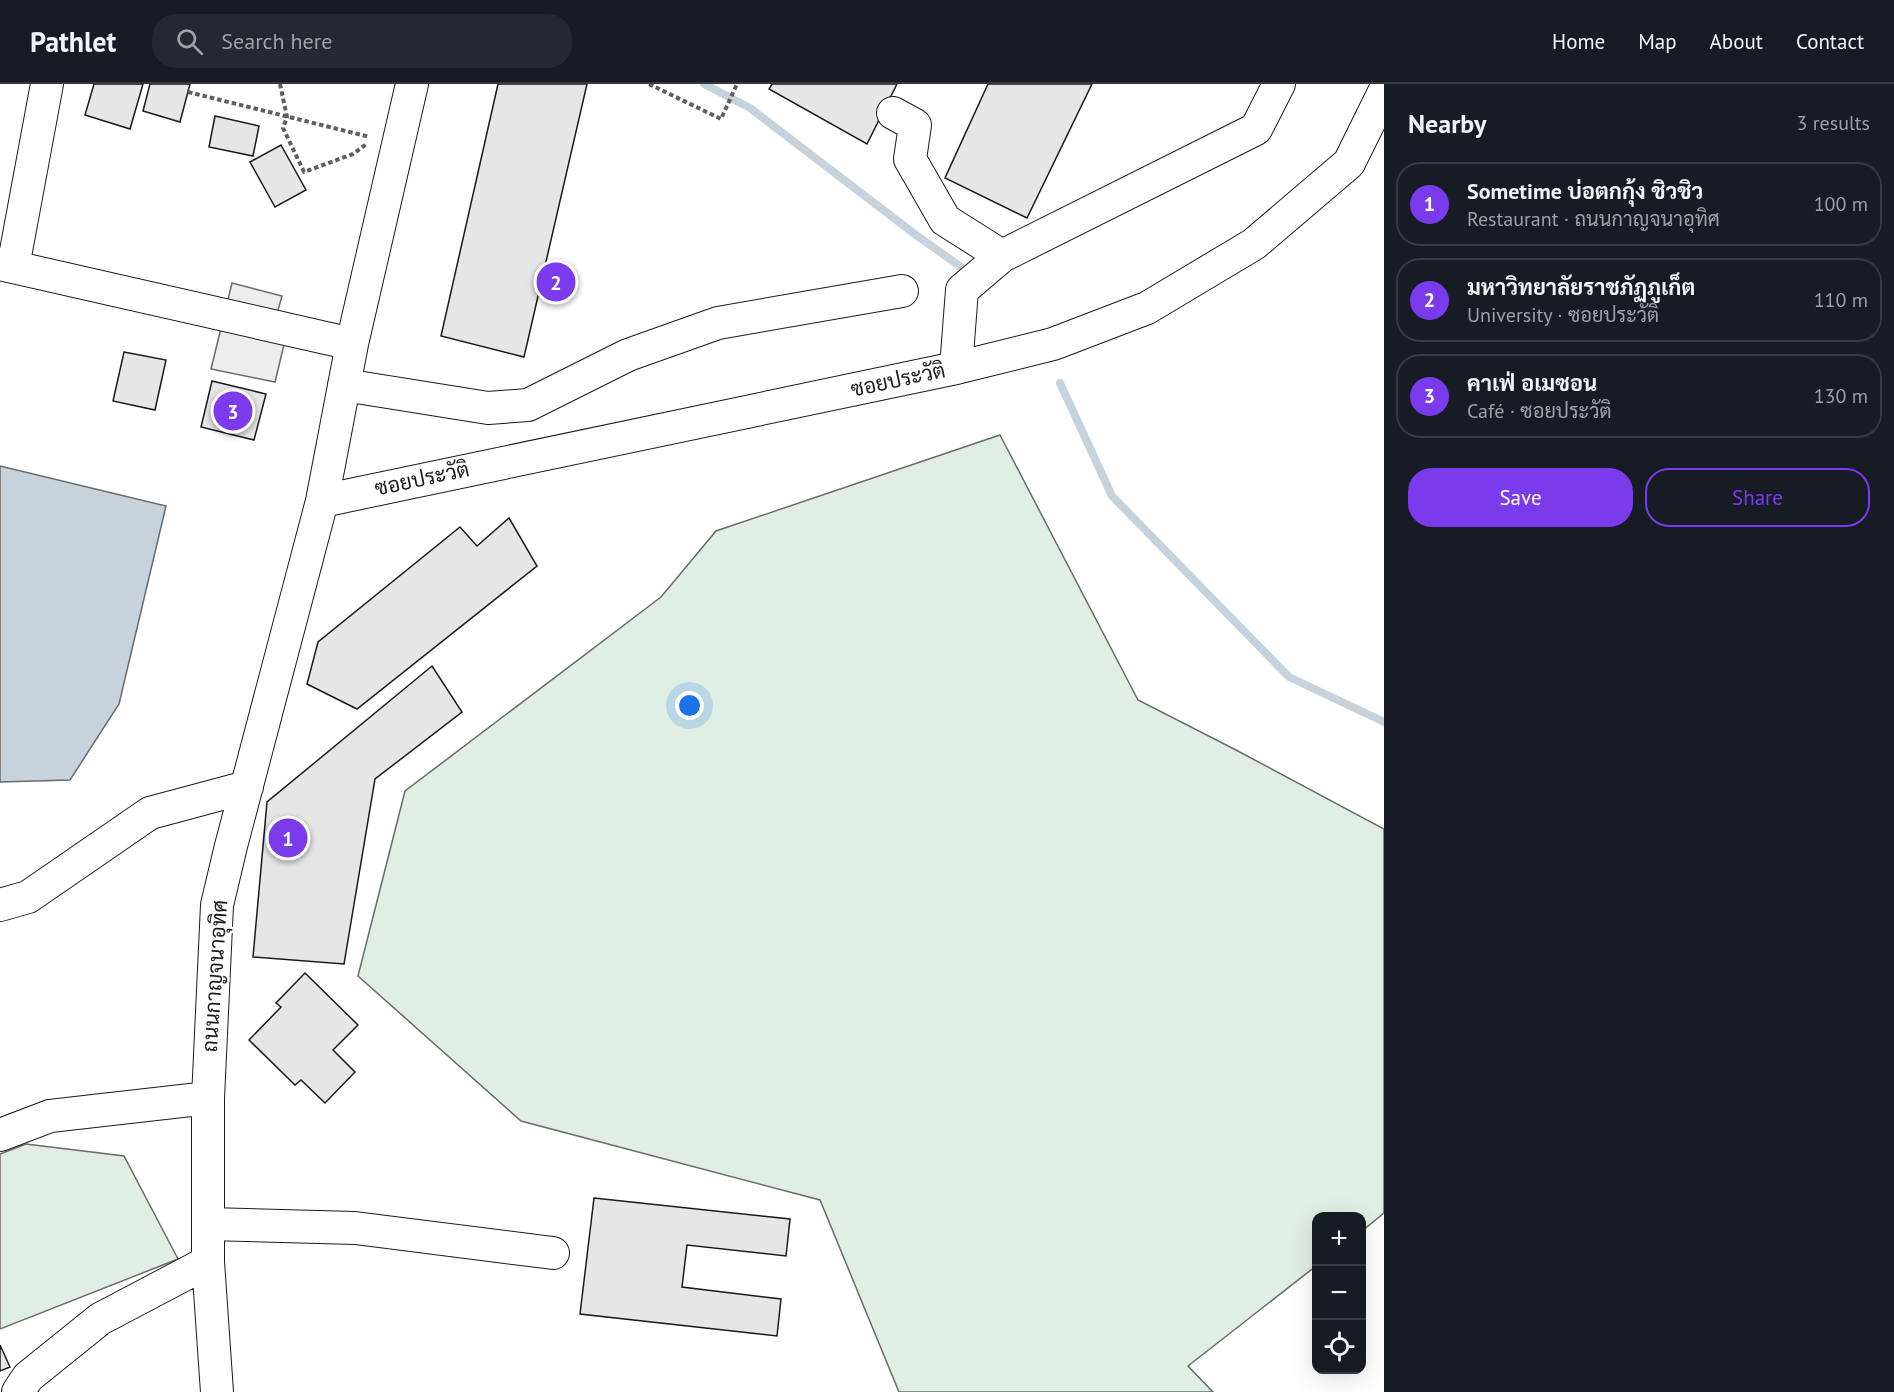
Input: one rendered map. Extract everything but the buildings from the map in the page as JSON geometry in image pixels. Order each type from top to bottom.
[{"type":"street","points":[[47,84],[6,265],[352,344]]},
{"type":"street","name":"ถนนกาญจนาอุทิศ","points":[[217,1392],[208,1262],[208,1098],[217,905],[322,501],[352,344],[412,84]]},
{"type":"street","points":[[956,368],[962,290],[1002,256],[1256,129],[1279,84]]},
{"type":"street","name":"ซอยประวัติ","points":[[322,501],[956,368],[1053,344],[1147,308],[1254,244],[1348,163],[1384,92]]},
{"type":"street","points":[[893,112],[915,125],[910,159],[945,220],[1002,256]]},
{"type":"street","points":[[344,386],[488,408],[528,405],[628,355],[718,323],[902,291]]},
{"type":"street","points":[[0,905],[27,897],[150,813],[247,787]]},
{"type":"street","points":[[0,1135],[50,1116],[208,1098]]},
{"type":"street","points":[[208,1224],[356,1228],[554,1253]]},
{"type":"street","points":[[18,1392],[28,1377],[100,1319],[208,1262]]},
{"type":"path","points":[[188,92],[287,117],[375,138],[353,154],[304,172],[283,128],[287,117],[280,84]]},
{"type":"path","points":[[650,84],[721,118],[737,85]]},
{"type":"green space","points":[[1000,435],[1138,700],[1384,829],[1384,1213],[1366,1228],[1366,1212],[1312,1212],[1312,1269],[1188,1366],[1213,1392],[899,1392],[820,1200],[521,1121],[358,976],[405,791],[661,597],[716,531]]},
{"type":"green space","points":[[26,1144],[124,1156],[178,1259],[0,1329],[0,1154]]},
{"type":"shaded area","points":[[232,283],[282,296],[275,321],[289,324],[275,382],[211,369]]},
{"type":"shaded area","points":[[0,466],[166,506],[119,704],[70,780],[0,782]]},
{"type":"waterway","points":[[704,84],[750,108],[961,267]]},
{"type":"waterway","points":[[1060,383],[1112,496],[1289,677],[1384,722]]},
{"type":"place","name":"มหาวิทยาลัยราชภัฏภูเก็ต","points":[[556,282]]},
{"type":"place","name":"คาเฟ่ อเมซอน","points":[[233,411]]},
{"type":"place","name":"Sometime บ่อตกกุ้ง ชิวชิว","points":[[288,838]]}]
